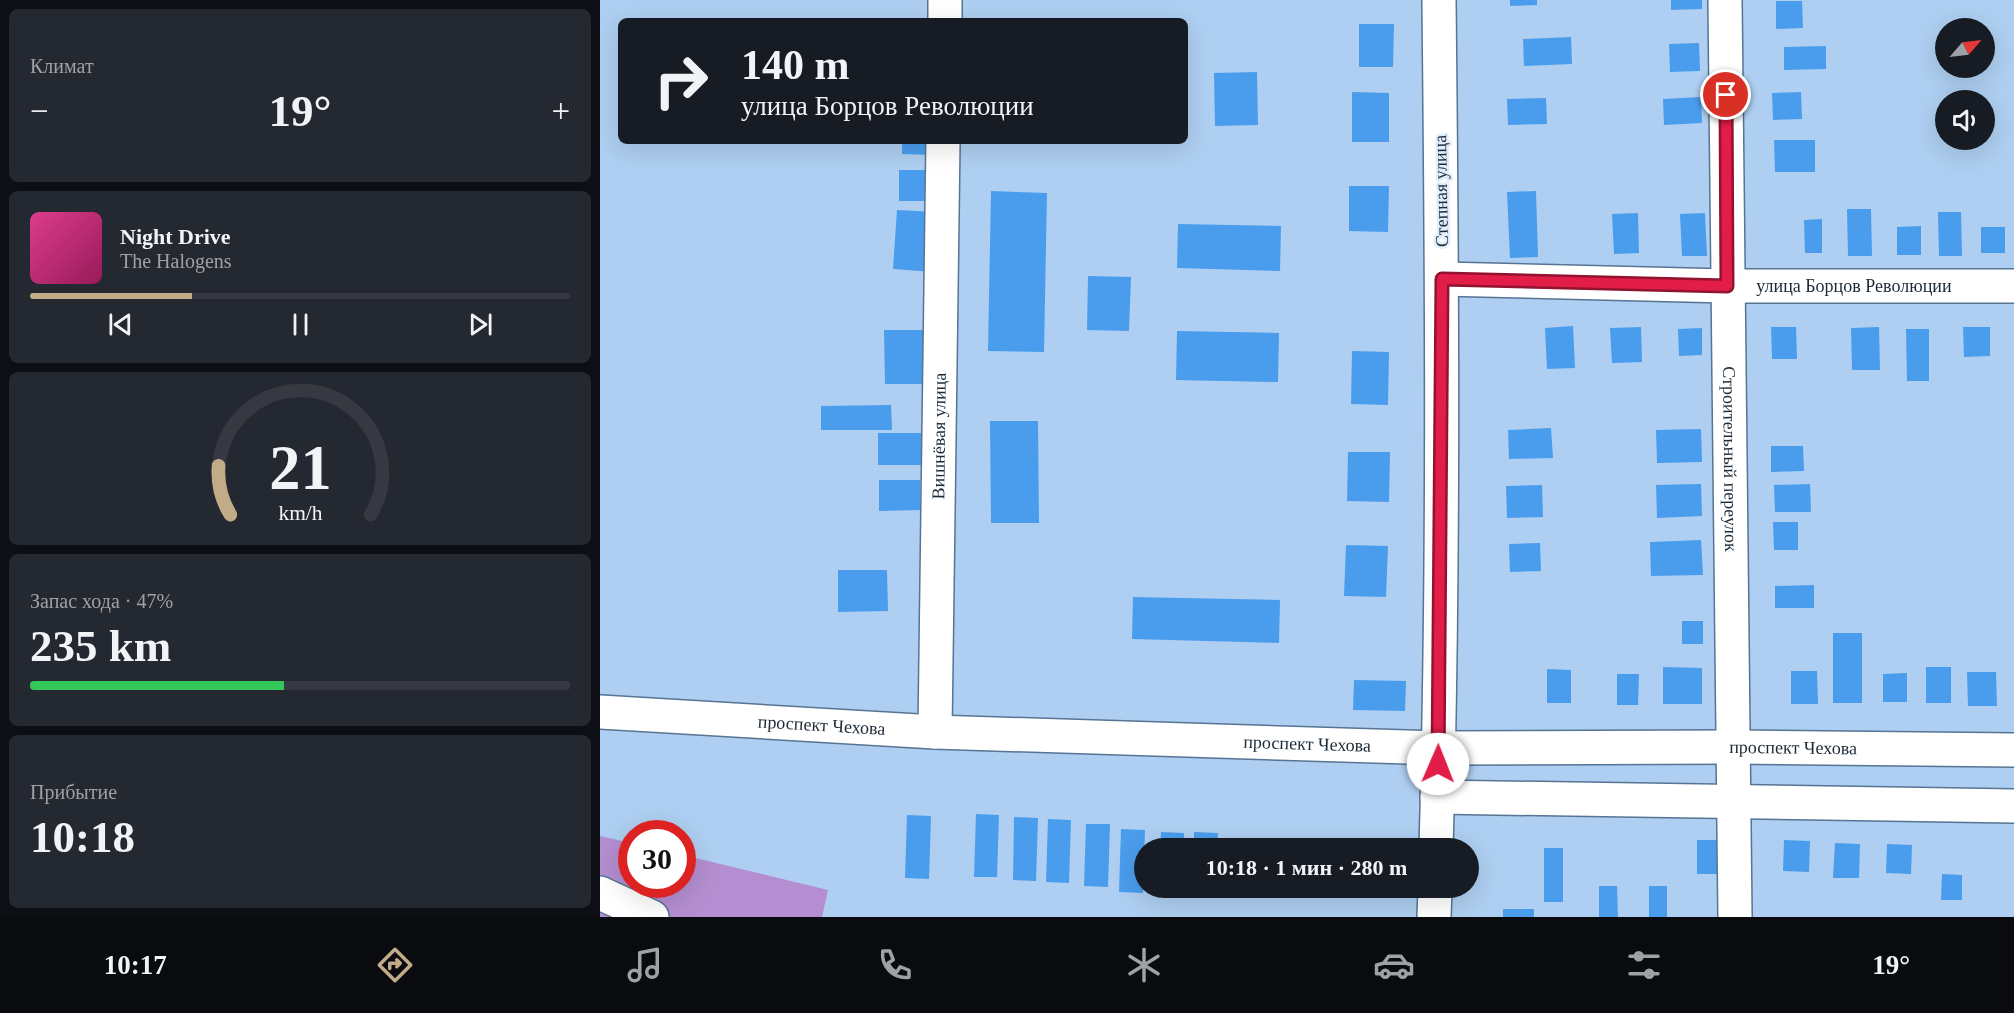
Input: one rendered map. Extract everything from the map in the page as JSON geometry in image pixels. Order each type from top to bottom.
[{"type":"street","points":[[945,0],[945,18]]},
{"type":"street","name":"Степная улица","points":[[1436,838],[1439,748],[1442,279],[1439,0]]},
{"type":"street","name":"Строительный переулок","points":[[1725,0],[1735,917]]},
{"type":"street","name":"Вишнёвая улица","points":[[935,732],[943,144]]},
{"type":"street","name":"улица Борцов Революции","points":[[1442,279],[1727,286],[2014,286]]},
{"type":"street","name":"проспект Чехова","points":[[600,712],[935,732],[1439,748],[1734,747],[2014,750]]},
{"type":"street","points":[[1437,797],[2014,806]]},
{"type":"street","points":[[600,893],[652,917]]},
{"type":"street","points":[[1434,917],[1435,898]]},
{"type":"shaded area","points":[[600,836],[618,840],[618,898],[696,898],[696,858],[828,890],[822,917],[600,917]]},
{"type":"building","points":[[1510,0],[1537,0],[1537,5],[1510,6]]},
{"type":"building","points":[[1671,0],[1702,0],[1702,9],[1671,10]]},
{"type":"building","points":[[1776,1],[1802,1],[1803,28],[1776,29]]},
{"type":"building","points":[[1359,24],[1394,24],[1393,67],[1359,67]]},
{"type":"building","points":[[1571,37],[1572,64],[1524,66],[1523,39]]},
{"type":"building","points":[[1699,43],[1700,71],[1670,72],[1669,44]]},
{"type":"building","points":[[1826,46],[1826,69],[1784,70],[1784,47]]},
{"type":"building","points":[[1257,72],[1258,125],[1215,126],[1214,73]]},
{"type":"building","points":[[1352,92],[1389,93],[1389,142],[1352,142]]},
{"type":"building","points":[[1801,92],[1802,119],[1773,120],[1772,93]]},
{"type":"building","points":[[1701,97],[1702,123],[1664,125],[1663,99]]},
{"type":"building","points":[[1546,98],[1547,124],[1508,125],[1507,99]]},
{"type":"building","points":[[1774,140],[1815,140],[1815,172],[1775,172]]},
{"type":"building","points":[[902,144],[933,144],[933,155],[902,154]]},
{"type":"building","points":[[899,170],[933,170],[933,201],[899,201]]},
{"type":"building","points":[[1349,186],[1389,186],[1388,232],[1349,231]]},
{"type":"building","points":[[991,191],[1047,193],[1044,352],[988,351]]},
{"type":"building","points":[[1536,191],[1538,257],[1510,258],[1507,192]]},
{"type":"building","points":[[1847,209],[1871,209],[1872,256],[1848,256]]},
{"type":"building","points":[[897,210],[937,212],[933,272],[893,269]]},
{"type":"building","points":[[1938,212],[1961,212],[1962,256],[1939,256]]},
{"type":"building","points":[[1638,213],[1639,253],[1614,254],[1612,214]]},
{"type":"building","points":[[1705,213],[1707,256],[1682,256],[1680,214]]},
{"type":"building","points":[[1822,219],[1822,253],[1805,253],[1804,220]]},
{"type":"building","points":[[1178,224],[1281,226],[1280,271],[1177,268]]},
{"type":"building","points":[[1921,226],[1921,255],[1897,255],[1897,227]]},
{"type":"building","points":[[1981,227],[2005,227],[2005,253],[1981,253]]},
{"type":"building","points":[[1088,276],[1131,277],[1129,331],[1087,330]]},
{"type":"building","points":[[1573,326],[1575,368],[1547,369],[1545,328]]},
{"type":"building","points":[[1641,327],[1642,362],[1612,363],[1610,328]]},
{"type":"building","points":[[1771,327],[1796,327],[1797,359],[1772,359]]},
{"type":"building","points":[[1879,327],[1880,370],[1852,370],[1851,328]]},
{"type":"building","points":[[1963,327],[1990,327],[1990,356],[1964,357]]},
{"type":"building","points":[[1702,328],[1702,355],[1679,356],[1678,329]]},
{"type":"building","points":[[1906,329],[1929,329],[1929,381],[1907,381]]},
{"type":"building","points":[[884,330],[928,330],[929,384],[885,384]]},
{"type":"building","points":[[1177,331],[1279,333],[1278,382],[1176,380]]},
{"type":"building","points":[[1352,351],[1389,352],[1388,405],[1351,404]]},
{"type":"building","points":[[891,405],[892,430],[821,430],[821,406]]},
{"type":"building","points":[[990,421],[1038,421],[1039,523],[991,523]]},
{"type":"building","points":[[1551,428],[1553,458],[1509,459],[1508,430]]},
{"type":"building","points":[[1701,429],[1702,462],[1657,463],[1656,430]]},
{"type":"building","points":[[878,433],[921,433],[921,465],[878,465]]},
{"type":"building","points":[[1771,446],[1803,446],[1804,471],[1771,472]]},
{"type":"building","points":[[1348,452],[1390,452],[1389,502],[1347,501]]},
{"type":"building","points":[[879,480],[920,480],[920,510],[879,511]]},
{"type":"building","points":[[1701,484],[1702,516],[1657,518],[1656,485]]},
{"type":"building","points":[[1810,484],[1811,512],[1775,512],[1774,485]]},
{"type":"building","points":[[1542,485],[1543,517],[1507,518],[1506,486]]},
{"type":"building","points":[[1773,522],[1798,522],[1798,550],[1774,550]]},
{"type":"building","points":[[1701,540],[1703,575],[1651,576],[1650,542]]},
{"type":"building","points":[[1540,543],[1541,571],[1510,572],[1509,544]]},
{"type":"building","points":[[1346,545],[1388,546],[1386,597],[1344,596]]},
{"type":"building","points":[[838,570],[887,570],[888,611],[838,612]]},
{"type":"building","points":[[1814,585],[1814,608],[1775,608],[1775,586]]},
{"type":"building","points":[[1133,597],[1280,600],[1279,643],[1132,639]]},
{"type":"building","points":[[1682,621],[1703,621],[1703,644],[1682,644]]},
{"type":"building","points":[[1833,633],[1862,633],[1862,703],[1833,703]]},
{"type":"building","points":[[1663,667],[1702,668],[1702,704],[1663,704]]},
{"type":"building","points":[[1926,667],[1951,667],[1951,703],[1926,703]]},
{"type":"building","points":[[1547,669],[1571,670],[1571,703],[1547,703]]},
{"type":"building","points":[[1791,671],[1817,671],[1818,704],[1791,704]]},
{"type":"building","points":[[1967,672],[1996,672],[1997,706],[1968,706]]},
{"type":"building","points":[[1907,673],[1907,702],[1883,702],[1883,674]]},
{"type":"building","points":[[1617,674],[1639,674],[1638,705],[1617,705]]},
{"type":"building","points":[[1354,680],[1406,681],[1405,711],[1353,710]]},
{"type":"building","points":[[976,814],[999,815],[997,877],[974,877]]},
{"type":"building","points":[[907,815],[931,816],[929,879],[905,878]]},
{"type":"building","points":[[1014,817],[1038,818],[1036,881],[1013,880]]},
{"type":"building","points":[[1048,819],[1071,820],[1069,883],[1046,882]]},
{"type":"building","points":[[1086,824],[1110,824],[1108,887],[1084,886]]},
{"type":"building","points":[[1121,829],[1145,830],[1145,838],[1134,838],[1134,893],[1119,892]]},
{"type":"building","points":[[1161,832],[1184,833],[1184,838],[1161,838]]},
{"type":"building","points":[[1194,832],[1218,833],[1218,838],[1194,838]]},
{"type":"building","points":[[1697,840],[1722,840],[1723,874],[1697,874]]},
{"type":"building","points":[[1784,840],[1810,841],[1809,872],[1783,871]]},
{"type":"building","points":[[1835,843],[1860,844],[1859,878],[1833,878]]},
{"type":"building","points":[[1887,844],[1912,845],[1911,874],[1886,873]]},
{"type":"building","points":[[1544,848],[1563,848],[1563,902],[1544,902]]},
{"type":"building","points":[[1942,874],[1962,875],[1962,900],[1941,900]]},
{"type":"building","points":[[1599,886],[1617,886],[1618,917],[1599,917]]},
{"type":"building","points":[[1649,886],[1667,886],[1667,917],[1649,917]]},
{"type":"building","points":[[1503,909],[1534,909],[1534,917],[1503,917]]},
{"type":"route","points":[[1438,764],[1442,279],[1727,286],[1726,95]]}]
